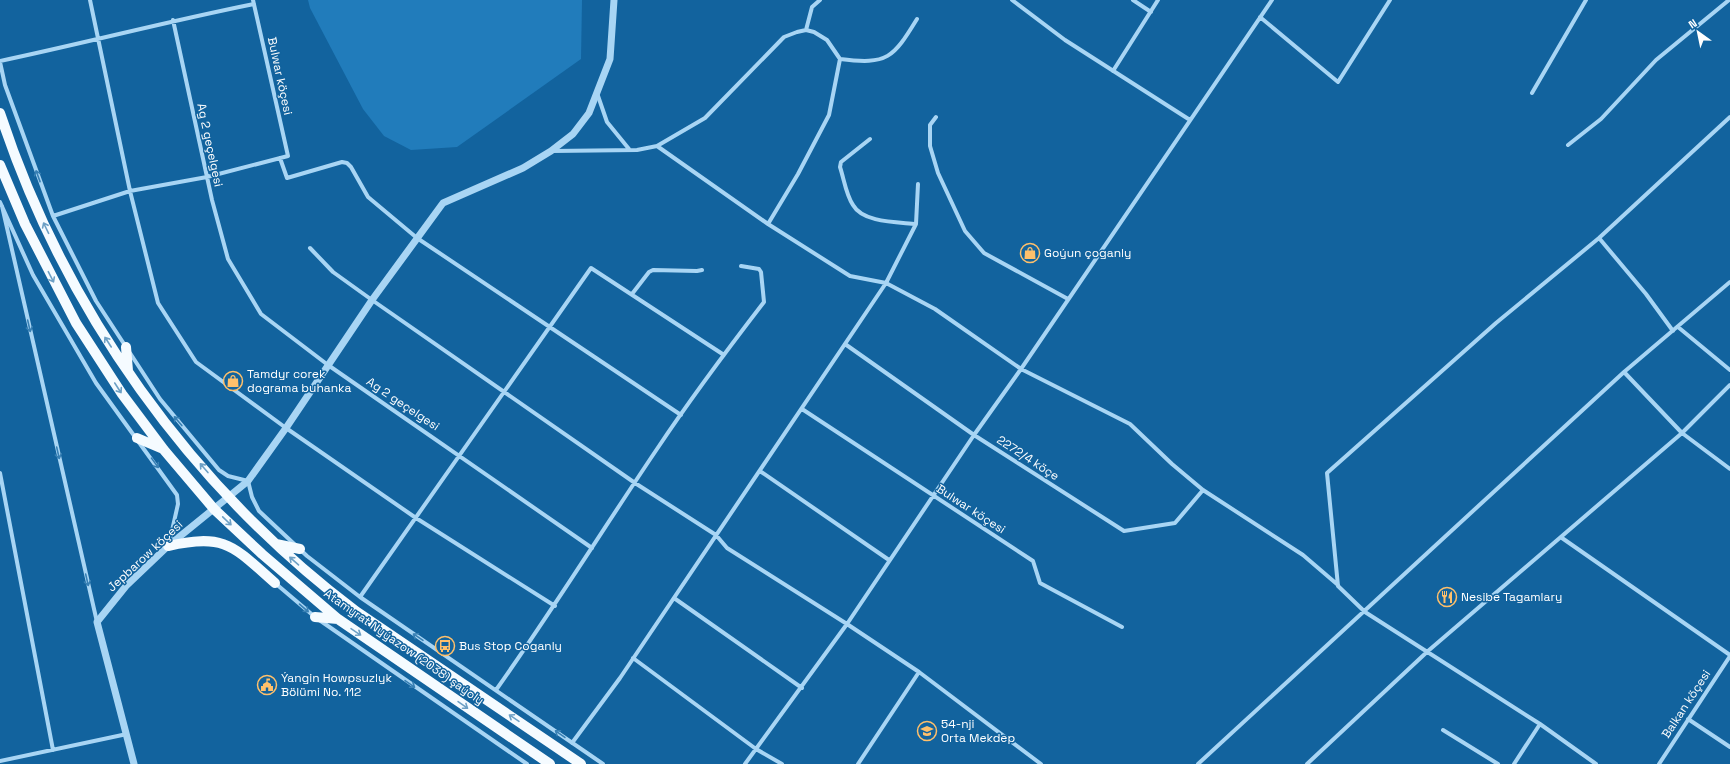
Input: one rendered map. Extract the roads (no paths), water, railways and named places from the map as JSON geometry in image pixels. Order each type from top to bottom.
[{"type":"main road","name":"Atamyrat Nyýazow (2038) şaýoly","points":[[0,113],[9,140],[44,223],[92,318],[128,373],[173,434],[274,544],[323,587],[357,612],[581,764]]},
{"type":"main road","name":"Atamyrat Nyýazow (2038) şaýoly","points":[[0,165],[25,224],[76,323],[122,394],[164,450],[214,509],[262,554],[338,619],[550,764]]},
{"type":"main road","points":[[126,347],[128,373]]},
{"type":"main road","points":[[138,438],[164,450]]},
{"type":"main road","points":[[168,546],[198,540],[222,543],[242,554],[275,583]]},
{"type":"main road","points":[[274,544],[300,549]]},
{"type":"main road","points":[[262,554],[275,583]]},
{"type":"main road","points":[[315,617],[338,619]]},
{"type":"street","points":[[90,0],[130,191],[158,303],[196,362],[286,428],[416,518],[555,606]]},
{"type":"street","name":"Jepbarow köçesi","points":[[97,622],[126,586],[168,546],[248,481],[286,428],[372,300],[443,203],[523,168],[551,151],[573,134],[588,113],[610,59],[614,0]]},
{"type":"street","points":[[806,30],[812,7],[820,0]]},
{"type":"street","points":[[1012,0],[1065,40],[1190,120]]},
{"type":"street","points":[[1133,0],[1151,12]]},
{"type":"street","points":[[1114,71],[1158,0]]},
{"type":"street","points":[[745,764],[848,624],[974,435],[1022,369],[1272,0]]},
{"type":"street","points":[[1260,17],[1338,82],[1390,0]]},
{"type":"street","points":[[1532,93],[1586,0]]},
{"type":"street","points":[[1568,145],[1601,119],[1656,60],[1728,0]]},
{"type":"street","points":[[254,2],[173,20],[99,40],[0,62],[5,85],[53,216],[96,301],[160,399],[219,470],[228,476],[248,481],[252,497],[259,511],[300,549],[360,597],[604,764]]},
{"type":"street","name":"Bulwar köçesi","points":[[254,2],[288,156],[280,158]]},
{"type":"street","points":[[840,59],[873,62],[890,54],[900,46],[917,19]]},
{"type":"street","name":"Ag 2 geçelgesi","points":[[173,20],[207,177],[228,259],[260,314],[328,365],[460,455],[592,548]]},
{"type":"street","points":[[551,151],[637,150],[657,146],[706,118],[784,37],[806,30],[814,32],[827,40],[840,59],[829,115],[798,174],[768,224]]},
{"type":"street","points":[[597,92],[607,122],[629,149]]},
{"type":"street","points":[[936,117],[930,125],[930,146],[938,173],[965,231],[984,252],[1068,299]]},
{"type":"street","points":[[1338,586],[1327,473],[1496,323],[1599,238],[1730,117]]},
{"type":"street","points":[[870,139],[841,162],[840,167],[852,205],[864,215],[874,218],[916,224]]},
{"type":"street","points":[[657,146],[768,224],[850,276],[886,283],[935,309],[1022,369],[1130,424],[1172,464],[1203,490],[1302,555],[1365,612],[1540,724],[1596,764]]},
{"type":"street","points":[[53,216],[130,191],[207,177],[280,158],[287,178],[342,162],[347,163],[351,167],[368,197],[417,238],[681,415]]},
{"type":"street","points":[[572,743],[674,598],[886,283],[916,224],[918,184]]},
{"type":"street","points":[[2,206],[6,229],[97,622],[128,734],[134,764]]},
{"type":"street","points":[[2,206],[33,274],[96,382],[138,438],[176,495],[178,504],[168,546]]},
{"type":"street","points":[[0,230],[6,229]]},
{"type":"street","points":[[1599,238],[1646,294],[1673,331]]},
{"type":"street","points":[[310,248],[333,272],[372,300],[635,482],[716,535],[726,548],[848,624],[919,672],[1041,764]]},
{"type":"street","points":[[496,690],[555,606],[635,482],[681,415],[764,302],[761,272],[759,269],[741,266]]},
{"type":"street","points":[[360,597],[591,268],[724,355]]},
{"type":"street","points":[[632,294],[649,272],[653,270],[697,272],[702,270]]},
{"type":"street","points":[[1198,764],[1365,612],[1624,372],[1730,282]]},
{"type":"street","points":[[1678,327],[1730,370]]},
{"type":"street","name":"2272/4 köçe","points":[[845,344],[974,435],[1124,531],[1175,523],[1203,490]]},
{"type":"street","points":[[1624,372],[1682,433],[1730,469]]},
{"type":"street","points":[[1307,764],[1428,651],[1562,538],[1682,433],[1730,385]]},
{"type":"street","name":"Bulwar köçesi","points":[[802,409],[1033,561],[1040,584],[1122,627]]},
{"type":"street","points":[[760,471],[890,560]]},
{"type":"street","points":[[0,474],[53,750]]},
{"type":"street","points":[[0,503],[6,502]]},
{"type":"street","points":[[1562,538],[1730,655]]},
{"type":"street","points":[[275,583],[315,617],[526,764]]},
{"type":"street","points":[[674,598],[802,688]]},
{"type":"street","name":"Balkan köçesi","points":[[1659,764],[1730,655]]},
{"type":"street","points":[[633,658],[756,748],[782,764]]},
{"type":"street","points":[[858,764],[919,672]]},
{"type":"street","points":[[1688,719],[1730,747]]},
{"type":"street","points":[[1514,764],[1540,724]]},
{"type":"street","points":[[1443,730],[1498,764]]},
{"type":"street","points":[[0,761],[128,734]]},
{"type":"place","name":"Goýun çoganly","points":[[1030,253]]},
{"type":"place","name":"Tamdyr corek dograma buhanka","points":[[233,381]]},
{"type":"place","name":"Nesibe Tagamlary","points":[[1447,597]]},
{"type":"place","name":"Bus Stop Coganly","points":[[445,646]]},
{"type":"place","name":"Ýangin Howpsuzlyk Bölümi No. 112","points":[[267,685]]},
{"type":"place","name":"54-nji Orta Mekdep","points":[[927,731]]}]
